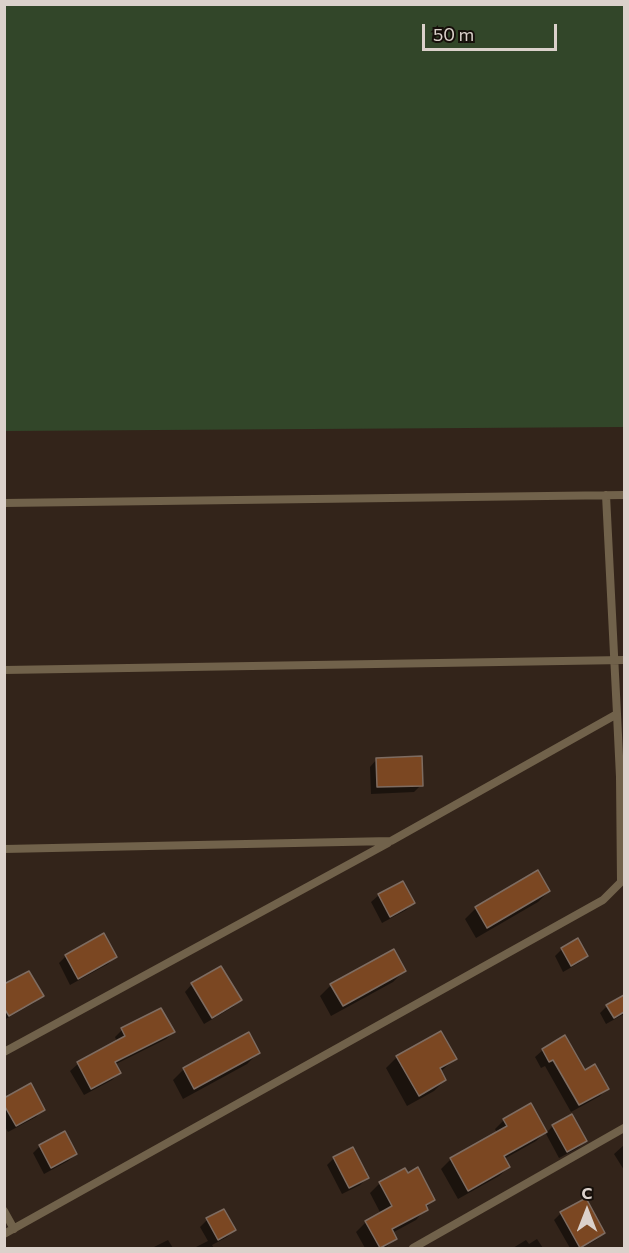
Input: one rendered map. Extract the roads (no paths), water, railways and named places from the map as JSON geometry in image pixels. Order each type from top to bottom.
[{"type":"lane","points":[[4,1234],[603,900],[621,882],[622,777],[606,495]]},
{"type":"lane","points":[[4,503],[624,495]]},
{"type":"lane","points":[[4,670],[624,660]]},
{"type":"lane","points":[[4,1052],[391,841],[617,714]]},
{"type":"lane","points":[[4,849],[391,841]]},
{"type":"lane","points":[[413,1248],[624,1128]]},
{"type":"lane","points":[[4,1211],[14,1229]]}]
